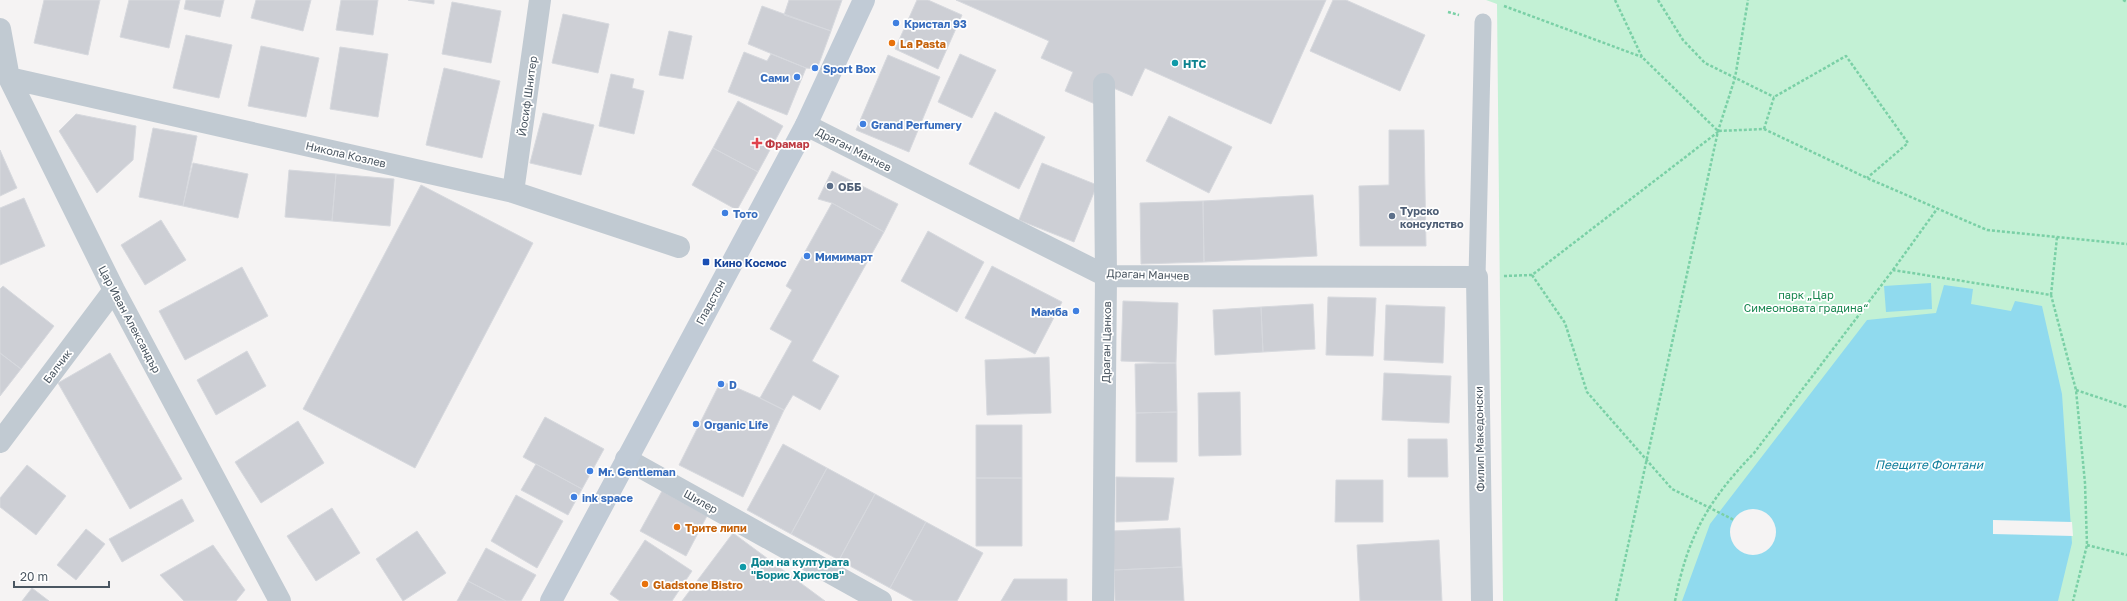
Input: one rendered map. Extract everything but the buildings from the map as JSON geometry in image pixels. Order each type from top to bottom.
[{"type":"main road","name":"Гладстон","points":[[551,601],[806,125],[864,0]]},
{"type":"street","name":"Йосиф Шнитер","points":[[513,192],[540,0]]},
{"type":"street","name":"Цар Иван Александър","points":[[0,29],[9,78],[114,290],[273,597]]},
{"type":"street","name":"Никола Козлев","points":[[9,78],[513,192],[679,247]]},
{"type":"street","name":"Драган Цанков","points":[[1103,601],[1106,276],[1104,84]]},
{"type":"street","name":"Драган Манчев","points":[[806,125],[1106,276],[1477,277]]},
{"type":"street","name":"Филип Македонски","points":[[1477,277],[1482,601]]},
{"type":"street","name":"Балчик","points":[[0,442],[114,290]]},
{"type":"street","name":"Шилер","points":[[626,459],[881,601]]},
{"type":"lane","points":[[1477,277],[1483,22]]},
{"type":"path","points":[[1615,0],[1642,57],[1718,131]]},
{"type":"path","points":[[1658,0],[1683,40],[1705,64],[1774,97]]},
{"type":"path","points":[[1616,601],[1648,462],[1718,131],[1735,78],[1748,0]]},
{"type":"path","points":[[2123,0],[2127,2]]},
{"type":"path","points":[[1497,4],[1642,57]]},
{"type":"path","points":[[1764,129],[1774,97],[1846,56],[1908,143],[1867,178]]},
{"type":"path","points":[[1477,277],[1532,274],[1718,131],[1764,129],[1867,178],[1987,230],[2127,244]]},
{"type":"path","points":[[1674,601],[1693,536],[1708,507],[1730,478],[1759,447],[1893,270],[1937,209]]},
{"type":"path","points":[[2057,237],[2051,294],[2076,390],[2085,483],[2087,545],[2073,601]]},
{"type":"path","points":[[1893,270],[2051,294]]},
{"type":"path","points":[[1532,274],[1565,323],[1587,392],[1672,489],[1734,520]]},
{"type":"path","points":[[2076,390],[2127,407]]},
{"type":"path","points":[[2087,545],[2127,555]]},
{"type":"green space","name":"парк „Цар Симеоновата градина“","points":[[1486,0],[2127,0],[2127,601],[1503,601],[1497,4]]},
{"type":"water","points":[[1931,283],[1932,309],[1886,312],[1884,286]]},
{"type":"water","name":"Пеещите Фонтани","points":[[1944,285],[1973,289],[1971,304],[2011,311],[2015,301],[2042,306],[2062,394],[2072,543],[2058,601],[1682,601],[1710,524],[1867,320],[1936,313]]},
{"type":"pier","points":[[1749,509],[1757,509],[1766,513],[1772,519],[1776,532],[1772,545],[1766,551],[1757,555],[1749,555],[1740,551],[1734,545],[1730,536],[1730,528],[1734,519],[1740,513]]},
{"type":"pier","points":[[1993,520],[2072,522],[2073,536],[1993,534]]},
{"type":"place","name":"Кристал 93","points":[[896,23]]},
{"type":"place","name":"La Pasta","points":[[892,43]]},
{"type":"place","name":"НТС","points":[[1175,63]]},
{"type":"place","name":"Sport Box","points":[[815,68]]},
{"type":"place","name":"Сами","points":[[797,77]]},
{"type":"place","name":"Grand Perfumery","points":[[863,124]]},
{"type":"place","name":"Фрамар","points":[[757,143]]},
{"type":"place","name":"ОББ","points":[[830,186]]},
{"type":"place","name":"Тото","points":[[725,213]]},
{"type":"place","name":"Турско консулство","points":[[1392,216]]},
{"type":"place","name":"Мимимарт","points":[[807,256]]},
{"type":"place","name":"Кино Космос","points":[[706,262]]},
{"type":"place","name":"Мамба","points":[[1076,311]]},
{"type":"place","name":"D","points":[[721,384]]},
{"type":"place","name":"Organic Life","points":[[696,424]]},
{"type":"place","name":"Mr. Gentleman","points":[[590,471]]},
{"type":"place","name":"ink space","points":[[574,497]]},
{"type":"place","name":"Трите липи","points":[[677,527]]},
{"type":"place","name":"Дом на културата \"Борис Христов\"","points":[[743,567]]},
{"type":"place","name":"Gladstone Bistro","points":[[645,584]]}]
